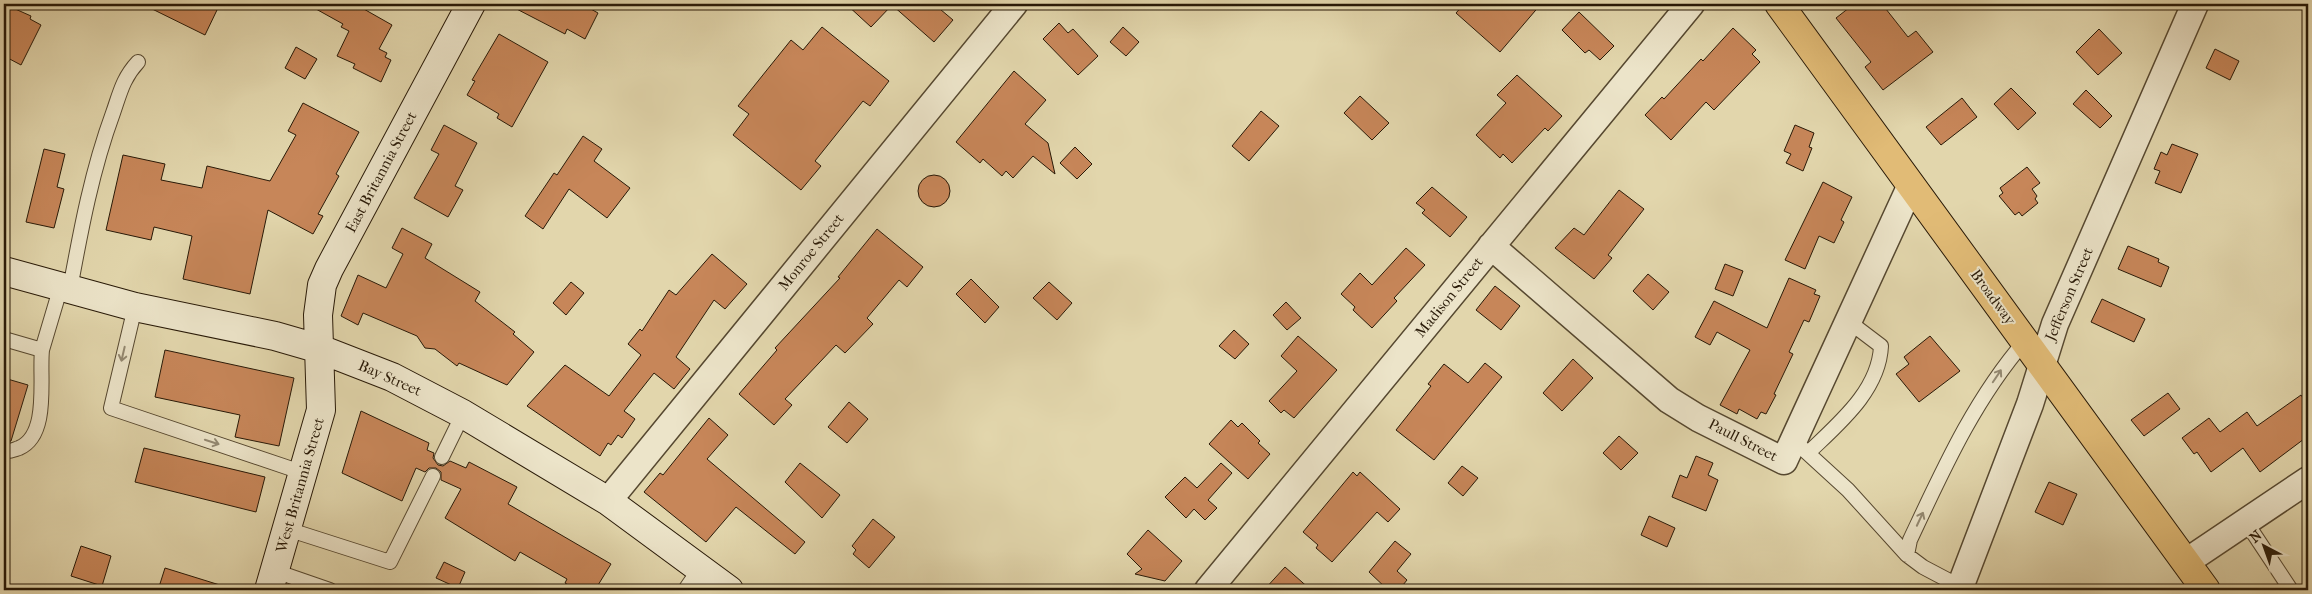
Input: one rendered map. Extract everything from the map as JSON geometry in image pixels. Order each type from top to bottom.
[{"type":"main road","name":"Broadway","points":[[1779,4],[2206,590]]},
{"type":"main road","name":"East Britannia Street","points":[[320,348],[318,314],[322,285],[466,5]]},
{"type":"main road","name":"Bay Street","points":[[4,271],[135,307],[275,336],[320,348],[392,377],[462,414],[608,501],[729,590]]},
{"type":"main road","name":"West Britannia Street","points":[[272,581],[321,410],[320,348]]},
{"type":"street","name":"Monroe Street","points":[[608,501],[1014,4]]},
{"type":"street","name":"Madison Street","points":[[1208,590],[1690,4]]},
{"type":"street","name":"Jefferson Street","points":[[1960,588],[2030,404],[2054,324],[2195,4]]},
{"type":"street","name":"Paull Street","points":[[1491,246],[1651,386],[1678,406],[1784,461],[1801,447],[1848,321],[1911,185]]},
{"type":"street","points":[[2186,562],[2308,480]]},
{"type":"lane","points":[[4,451],[8,452],[23,446],[35,431],[41,413],[40,380],[42,350],[66,288],[103,139],[126,75],[138,62]]},
{"type":"lane","points":[[135,307],[111,408],[304,473]]},
{"type":"lane","points":[[1848,321],[1881,346],[1880,358],[1865,392],[1850,412],[1801,447],[1848,490],[1907,555],[1923,567],[1960,588]]},
{"type":"lane","points":[[4,339],[42,350]]},
{"type":"lane","points":[[1907,555],[1910,540],[1971,416],[2004,364],[2025,340]]},
{"type":"lane","points":[[442,457],[462,414]]},
{"type":"lane","points":[[287,529],[390,562],[432,476]]},
{"type":"lane","points":[[2246,522],[2291,590]]},
{"type":"lane","points":[[685,590],[700,568]]},
{"type":"lane","points":[[272,581],[330,590]]},
{"type":"building","points":[[4,4],[31,16],[30,19],[41,25],[21,65],[4,56]]},
{"type":"building","points":[[142,4],[205,4],[217,10],[205,35]]},
{"type":"building","points":[[307,4],[355,4],[392,25],[379,49],[387,53],[385,57],[391,60],[381,82],[353,68],[355,64],[337,56],[349,31],[341,27],[343,24]]},
{"type":"building","points":[[507,4],[582,4],[598,13],[585,39],[567,29],[565,34]]},
{"type":"building","points":[[846,4],[934,4],[953,20],[934,42],[892,5],[871,27]]},
{"type":"building","points":[[1464,4],[1541,4],[1500,52],[1456,13]]},
{"type":"building","points":[[1854,4],[1882,4],[1908,37],[1916,31],[1933,52],[1883,90],[1865,67],[1871,62],[1836,18]]},
{"type":"building","points":[[1579,12],[1614,46],[1600,60],[1589,50],[1585,53],[1562,30]]},
{"type":"building","points":[[1059,23],[1068,33],[1073,29],[1098,56],[1078,75],[1043,39]]},
{"type":"building","points":[[822,27],[889,81],[870,106],[863,101],[815,161],[821,166],[801,190],[733,135],[749,114],[738,106],[791,40],[803,50]]},
{"type":"building","points":[[1123,27],[1139,42],[1126,56],[1110,42]]},
{"type":"building","points":[[1733,28],[1756,50],[1752,54],[1760,62],[1714,110],[1706,102],[1671,140],[1645,115],[1662,97],[1664,99],[1701,59],[1703,61]]},
{"type":"building","points":[[2099,29],[2122,53],[2098,75],[2076,52]]},
{"type":"building","points":[[499,34],[548,62],[512,127],[497,118],[499,114],[467,95],[475,81],[472,80]]},
{"type":"building","points":[[296,47],[317,59],[305,79],[285,68]]},
{"type":"building","points":[[2215,49],[2239,61],[2230,80],[2206,68]]},
{"type":"building","points":[[1014,71],[1046,100],[1025,124],[1048,143],[1055,174],[1033,156],[1013,178],[1006,171],[1002,176],[983,159],[980,163],[956,142]]},
{"type":"building","points":[[1517,75],[1562,116],[1548,131],[1545,128],[1512,163],[1503,154],[1500,158],[1476,135],[1506,103],[1497,95]]},
{"type":"building","points":[[2011,88],[2036,113],[2018,130],[1994,104]]},
{"type":"building","points":[[2086,90],[2112,116],[2100,128],[2073,104]]},
{"type":"building","points":[[1360,96],[1389,123],[1372,140],[1344,113]]},
{"type":"building","points":[[1962,98],[1977,117],[1941,145],[1926,127]]},
{"type":"building","points":[[303,103],[359,132],[336,174],[339,176],[318,214],[323,216],[313,234],[268,210],[250,294],[183,279],[192,236],[154,227],[151,240],[106,230],[123,155],[165,164],[161,180],[202,188],[207,166],[270,181],[296,135],[288,131]]},
{"type":"building","points":[[1261,111],[1279,126],[1249,161],[1232,146]]},
{"type":"building","points":[[444,125],[477,143],[455,186],[463,190],[448,217],[414,198],[439,154],[431,150]]},
{"type":"building","points":[[1795,125],[1814,133],[1809,147],[1812,148],[1803,171],[1786,163],[1791,154],[1784,151]]},
{"type":"building","points":[[583,136],[602,149],[594,161],[630,188],[607,218],[569,189],[543,229],[525,216],[554,173],[557,175]]},
{"type":"building","points":[[2172,144],[2198,154],[2181,193],[2155,183],[2160,171],[2154,169],[2161,152],[2167,155]]},
{"type":"building","points":[[1075,147],[1092,164],[1077,179],[1060,163]]},
{"type":"building","points":[[44,149],[65,154],[57,187],[64,189],[54,228],[26,222]]},
{"type":"building","points":[[2027,167],[2040,183],[2032,189],[2037,196],[2035,199],[2038,203],[2022,216],[2019,212],[2015,215],[1999,196],[2003,193],[2000,188]]},
{"type":"building","points":[[934,175],[945,180],[950,191],[945,202],[934,207],[923,202],[918,191],[923,180]]},
{"type":"building","points":[[1823,182],[1852,197],[1841,220],[1844,222],[1834,243],[1819,236],[1805,269],[1785,260]]},
{"type":"building","points":[[1432,187],[1467,217],[1450,237],[1422,213],[1425,210],[1416,203]]},
{"type":"building","points":[[1619,190],[1644,209],[1608,255],[1612,258],[1594,279],[1555,248],[1574,228],[1584,235]]},
{"type":"building","points":[[402,228],[432,244],[425,258],[480,292],[475,301],[515,332],[513,334],[534,352],[507,385],[459,363],[457,366],[435,349],[425,348],[417,336],[363,313],[358,325],[341,316],[358,275],[386,288],[403,254],[392,248]]},
{"type":"building","points":[[877,229],[923,267],[907,287],[899,280],[867,318],[873,324],[845,353],[836,345],[785,399],[792,405],[774,425],[739,394],[777,350],[775,348],[840,278],[838,277]]},
{"type":"building","points":[[2128,246],[2159,259],[2158,262],[2169,267],[2161,287],[2118,269]]},
{"type":"building","points":[[1406,248],[1425,265],[1394,298],[1397,301],[1372,328],[1353,310],[1355,307],[1341,294],[1360,273],[1372,285]]},
{"type":"building","points":[[712,254],[747,284],[725,309],[714,300],[676,357],[690,369],[674,389],[654,373],[624,411],[635,419],[622,438],[618,435],[611,445],[608,443],[600,456],[527,406],[565,365],[609,396],[641,355],[628,344],[640,329],[642,331],[669,290],[676,295]]},
{"type":"building","points":[[1725,264],[1743,271],[1733,296],[1715,289]]},
{"type":"building","points":[[1648,274],[1669,292],[1653,310],[1633,291]]},
{"type":"building","points":[[1789,278],[1816,290],[1814,294],[1820,296],[1809,322],[1804,320],[1789,352],[1793,354],[1766,414],[1761,412],[1757,419],[1739,409],[1737,414],[1720,405],[1750,350],[1717,332],[1710,345],[1695,337],[1714,301],[1767,328]]},
{"type":"building","points":[[971,279],[999,307],[985,323],[956,294]]},
{"type":"building","points":[[571,282],[584,293],[566,315],[553,303]]},
{"type":"building","points":[[1049,282],[1072,303],[1057,320],[1033,298]]},
{"type":"building","points":[[1495,286],[1520,306],[1501,330],[1476,310]]},
{"type":"building","points":[[2102,299],[2145,319],[2134,342],[2091,322]]},
{"type":"building","points":[[1286,302],[1301,318],[1287,330],[1273,315]]},
{"type":"building","points":[[1234,330],[1249,344],[1235,359],[1219,346]]},
{"type":"building","points":[[1298,336],[1337,370],[1294,418],[1284,410],[1281,413],[1269,401],[1297,371],[1281,356]]},
{"type":"building","points":[[1930,336],[1960,371],[1919,402],[1896,374],[1909,364],[1904,357]]},
{"type":"building","points":[[165,350],[294,378],[279,446],[235,437],[240,415],[155,397]]},
{"type":"building","points":[[1573,359],[1593,378],[1562,411],[1543,393]]},
{"type":"building","points":[[1485,363],[1502,377],[1434,460],[1396,430],[1431,386],[1428,384],[1444,364],[1468,383]]},
{"type":"building","points":[[4,378],[28,385],[11,441],[7,442],[4,442]]},
{"type":"building","points":[[2168,393],[2180,409],[2144,436],[2131,420]]},
{"type":"building","points":[[2301,395],[2308,405],[2308,436],[2260,472],[2243,448],[2211,472],[2197,452],[2194,454],[2182,438],[2209,418],[2220,432],[2247,412],[2257,426]]},
{"type":"building","points":[[849,402],[868,419],[847,443],[828,427]]},
{"type":"building","points":[[361,411],[429,443],[427,450],[434,453],[433,458],[438,465],[443,466],[450,461],[466,468],[469,462],[517,487],[508,504],[611,564],[595,590],[577,590],[565,583],[567,579],[520,552],[515,561],[445,518],[461,489],[441,480],[441,472],[436,468],[429,468],[425,472],[416,468],[402,501],[342,473]]},
{"type":"building","points":[[709,418],[728,435],[707,459],[805,542],[795,554],[736,507],[706,542],[644,492],[660,473],[663,475]]},
{"type":"building","points":[[1231,420],[1238,427],[1242,423],[1260,441],[1258,443],[1270,454],[1248,479],[1209,444]]},
{"type":"building","points":[[1619,436],[1638,453],[1621,470],[1603,453]]},
{"type":"building","points":[[144,448],[265,477],[256,512],[135,482]]},
{"type":"building","points":[[1696,456],[1713,463],[1708,475],[1718,480],[1706,511],[1672,497],[1680,475],[1687,478]]},
{"type":"building","points":[[800,463],[840,495],[822,518],[785,482]]},
{"type":"building","points":[[1221,463],[1232,473],[1208,500],[1217,508],[1205,520],[1194,509],[1186,518],[1165,497],[1185,477],[1197,488]]},
{"type":"building","points":[[1462,466],[1478,478],[1463,496],[1448,483]]},
{"type":"building","points":[[1353,472],[1357,476],[1360,472],[1400,509],[1388,522],[1377,512],[1332,562],[1316,548],[1318,545],[1303,532]]},
{"type":"building","points":[[2049,482],[2077,494],[2063,525],[2035,512]]},
{"type":"building","points":[[1649,516],[1675,528],[1667,547],[1641,535]]},
{"type":"building","points":[[873,519],[895,537],[869,568],[853,554],[856,550],[852,546]]},
{"type":"building","points":[[1148,530],[1182,561],[1165,581],[1135,574],[1142,569],[1127,554]]},
{"type":"building","points":[[1395,541],[1411,554],[1397,571],[1407,580],[1399,590],[1388,590],[1369,572]]},
{"type":"building","points":[[81,546],[111,556],[102,586],[71,576]]},
{"type":"building","points":[[444,562],[465,572],[458,588],[436,578]]},
{"type":"building","points":[[1285,567],[1311,590],[1264,590]]},
{"type":"building","points":[[165,568],[223,586],[222,590],[158,590]]}]
